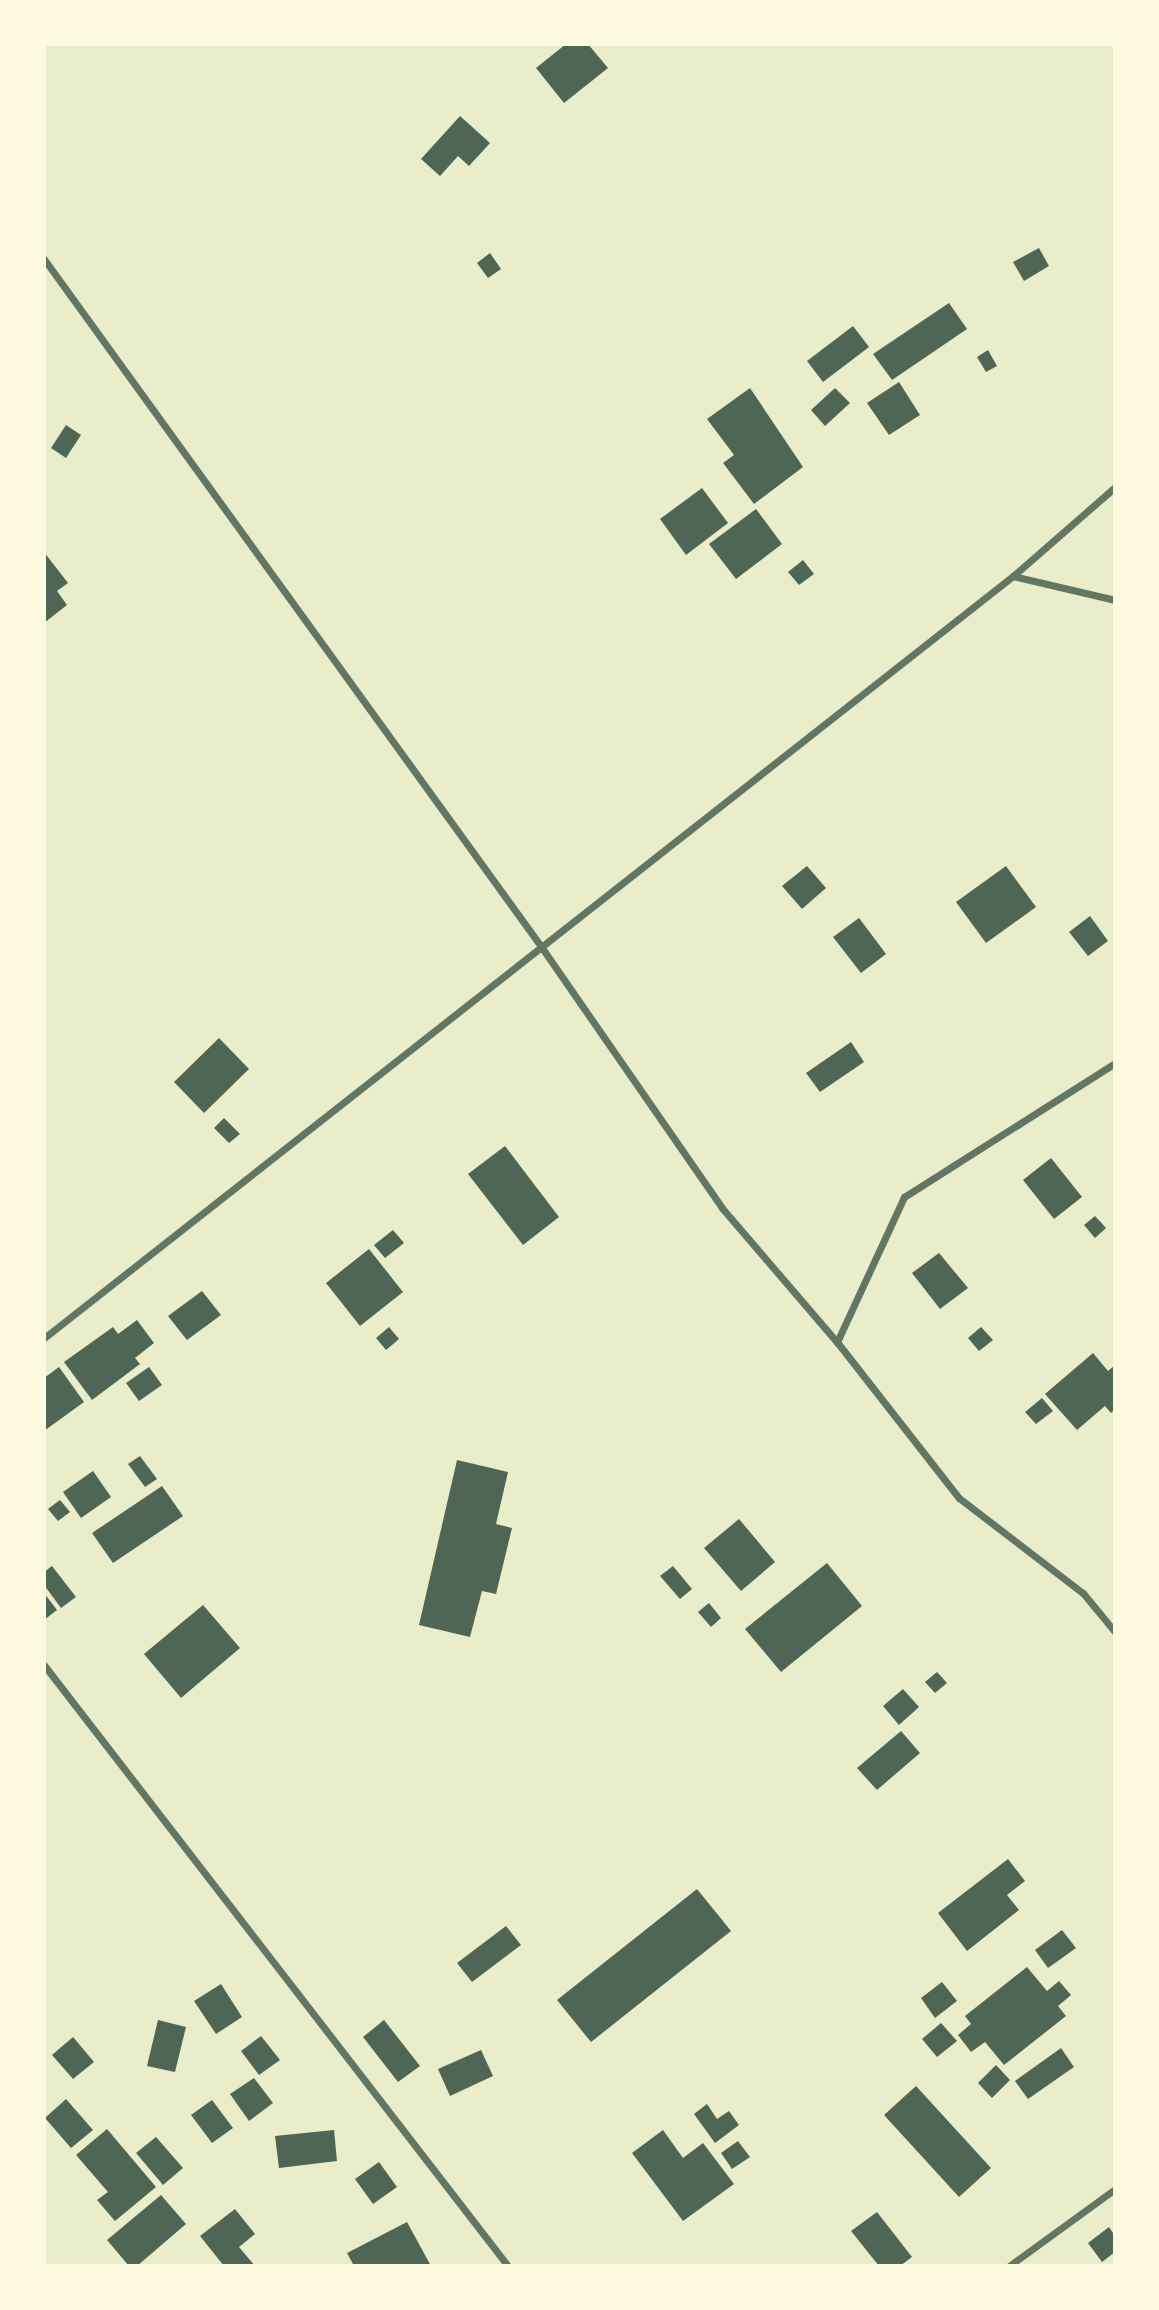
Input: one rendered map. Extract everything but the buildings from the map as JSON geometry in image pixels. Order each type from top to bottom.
[{"type":"street","points":[[44,259],[47,270],[540,945],[722,1208],[837,1342],[959,1498],[1083,1592],[1115,1632]]},
{"type":"street","points":[[44,1338],[540,945],[1013,576],[1115,487]]},
{"type":"street","points":[[1013,576],[1115,600]]},
{"type":"street","points":[[837,1342],[904,1197],[1115,1063]]},
{"type":"street","points":[[44,1665],[508,2266]]},
{"type":"street","points":[[1009,2266],[1115,2189]]}]
